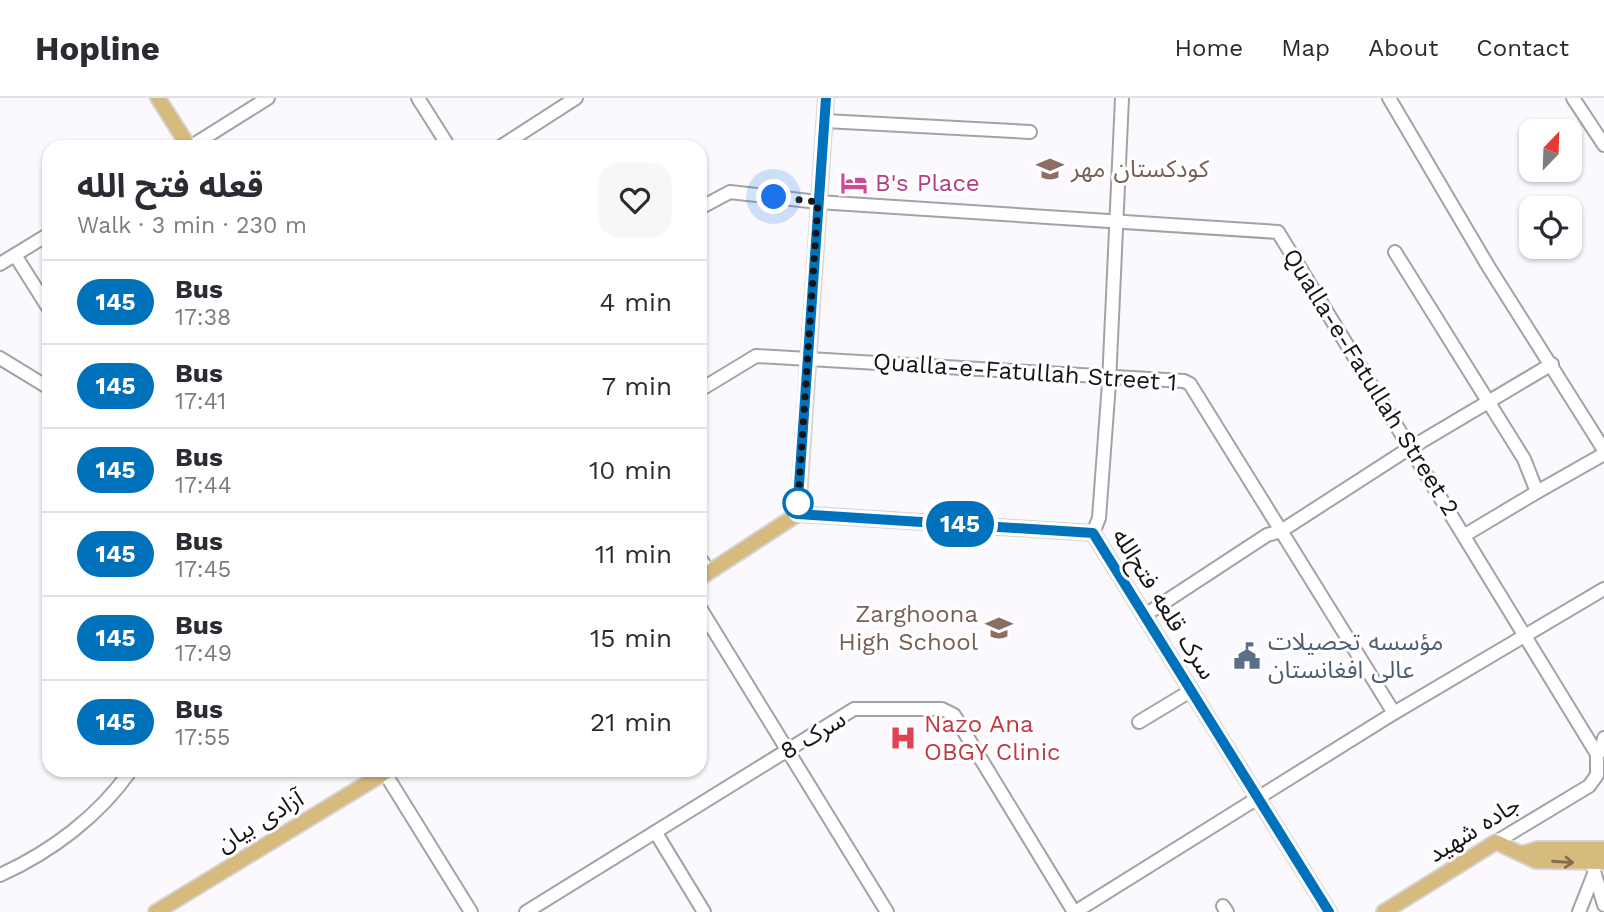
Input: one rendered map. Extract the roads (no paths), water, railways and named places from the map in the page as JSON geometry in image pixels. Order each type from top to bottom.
[{"type":"main road","points":[[158,98],[185,140]]},
{"type":"main road","points":[[707,573],[797,514],[826,98]]},
{"type":"main road","name":"سرک قلعه فتح‌الله","points":[[797,514],[1093,533],[1329,912]]},
{"type":"main road","name":"آزادی بیان","points":[[156,912],[375,777]]},
{"type":"main road","points":[[1496,842],[1536,861],[1597,867]]},
{"type":"main road","name":"جاده شهید","points":[[1384,912],[1496,842]]},
{"type":"main road","points":[[1524,853],[1538,849],[1604,849]]},
{"type":"street","points":[[201,140],[268,98]]},
{"type":"street","points":[[418,98],[445,140]]},
{"type":"street","points":[[511,140],[576,98]]},
{"type":"street","points":[[1093,533],[1099,519],[1109,375],[1122,98]]},
{"type":"street","points":[[1388,98],[1488,266],[1552,364],[1604,452],[1465,535]]},
{"type":"street","points":[[1573,98],[1604,145]]},
{"type":"street","points":[[825,121],[1030,132]]},
{"type":"street","name":"Qualla-e-Fatullah Street 2","points":[[707,204],[730,192],[818,202],[1278,232],[1597,754]]},
{"type":"street","points":[[0,264],[42,238]]},
{"type":"street","points":[[1395,252],[1524,459],[1537,492]]},
{"type":"street","points":[[15,255],[42,298]]},
{"type":"street","name":"Qualla-e-Fatullah Street 1","points":[[707,386],[750,358],[809,357],[1109,375],[1184,381],[1191,384],[1394,713]]},
{"type":"street","points":[[0,358],[42,384]]},
{"type":"street","points":[[1145,615],[1267,535],[1280,531],[1552,364]]},
{"type":"street","points":[[1074,912],[1394,713],[1604,589]]},
{"type":"street","points":[[707,619],[887,912]]},
{"type":"street","points":[[1139,722],[1192,690]]},
{"type":"street","name":"سرک 8","points":[[526,912],[854,709],[948,712],[1074,912]]},
{"type":"street","points":[[1597,754],[1601,751],[1604,738]]},
{"type":"street","name":"جاده شهید","points":[[1496,842],[1589,786],[1597,775],[1597,754]]},
{"type":"street","points":[[0,875],[39,857],[67,837],[126,777]]},
{"type":"street","points":[[389,777],[471,912]]},
{"type":"street","points":[[656,833],[704,912]]},
{"type":"street","points":[[1597,867],[1604,905]]},
{"type":"street","points":[[1579,912],[1597,867]]},
{"type":"place","name":"کودکستان مهر","points":[[1050,169]]},
{"type":"place","name":"B's Place","points":[[854,183]]},
{"type":"place","name":"Zarghoona High School","points":[[999,628]]},
{"type":"place","name":"مؤسسه تحصیلات عالی افغانستان","points":[[1247,656]]},
{"type":"place","name":"Nazo Ana OBGY Clinic","points":[[903,738]]}]
